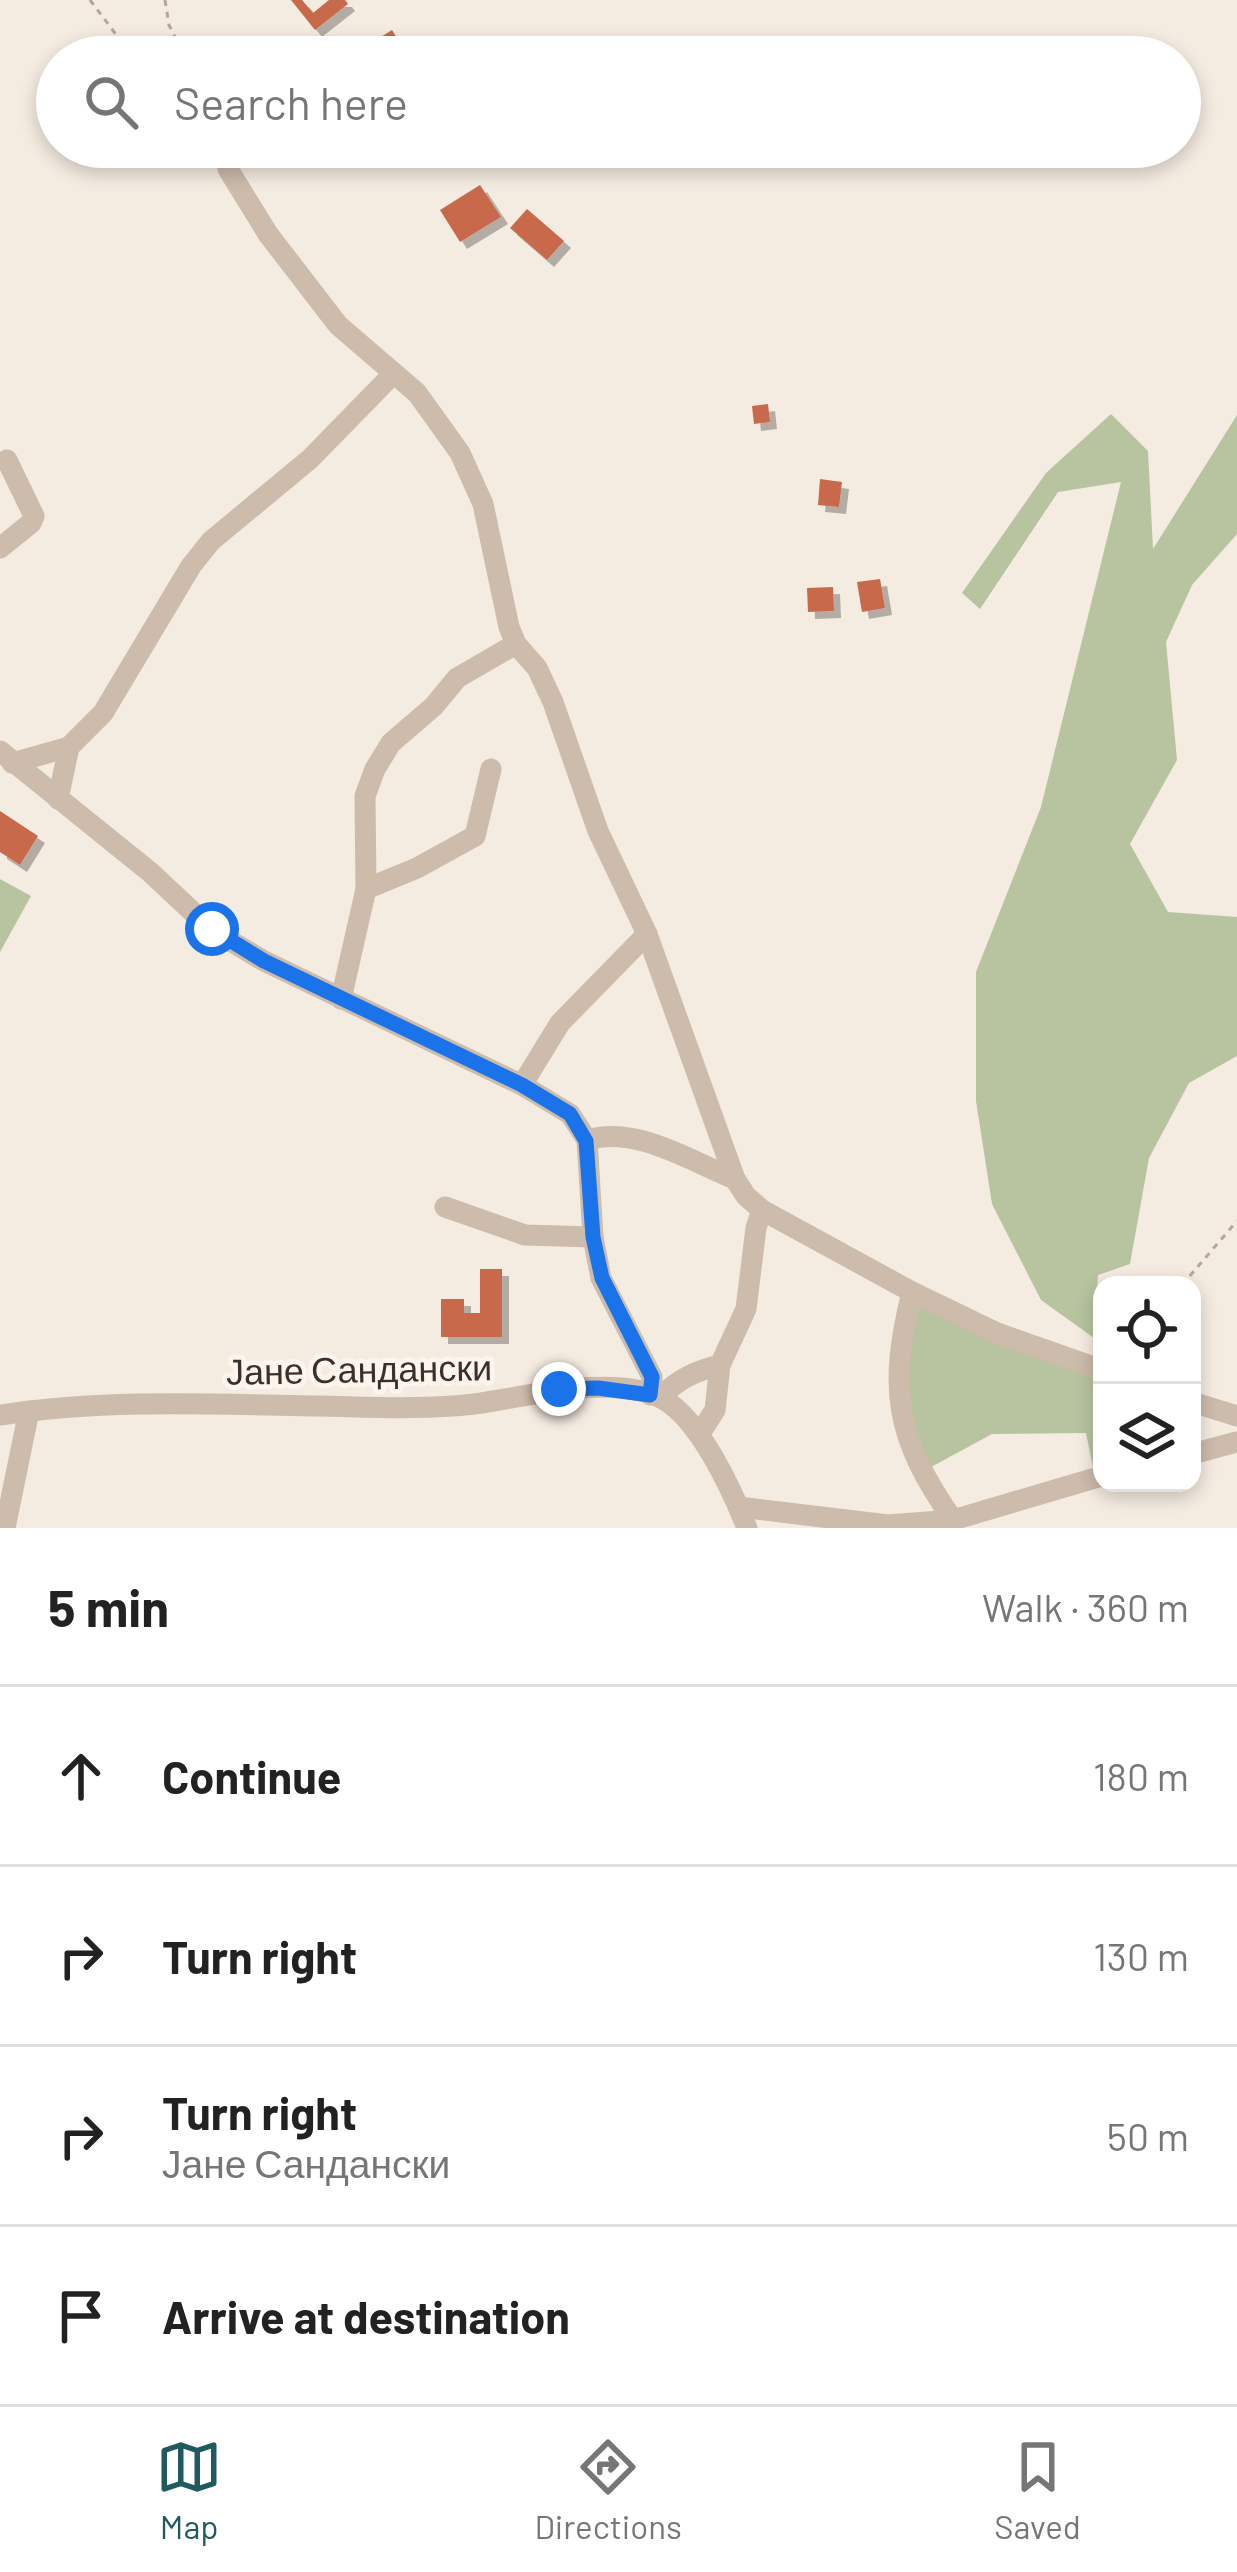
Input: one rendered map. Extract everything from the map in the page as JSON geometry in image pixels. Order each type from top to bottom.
[{"type":"street","points":[[228,169],[268,234],[338,325],[417,393],[460,453],[483,504],[508,627],[537,668],[598,831],[647,934],[735,1179],[746,1196],[762,1210],[912,1292],[997,1333],[1093,1367]]},
{"type":"street","points":[[58,799],[69,747],[103,713],[190,566],[212,541],[297,471],[394,373]]},
{"type":"street","points":[[0,548],[32,523],[34,516],[7,460]]},
{"type":"street","points":[[341,999],[366,889],[365,796],[375,769],[391,743],[458,678],[516,644]]},
{"type":"street","points":[[6,757],[69,747]]},
{"type":"street","points":[[6,757],[150,872],[212,929],[341,999],[522,1085],[570,1114],[586,1141],[593,1237],[602,1278],[652,1377],[655,1396],[699,1436],[743,1518],[889,1526],[952,1520],[1093,1479]]},
{"type":"street","points":[[366,889],[475,836],[490,770]]},
{"type":"street","points":[[522,1085],[560,1023],[647,934]]},
{"type":"street","points":[[586,1141],[606,1135],[638,1139],[735,1179]]},
{"type":"street","points":[[446,1207],[525,1235],[593,1237]]},
{"type":"street","points":[[699,1436],[716,1410],[720,1365],[746,1309],[762,1210]]},
{"type":"street","points":[[912,1292],[899,1344],[896,1384],[920,1473],[952,1520]]},
{"type":"street","points":[[655,1396],[698,1370],[720,1365]]},
{"type":"street","name":"Јане Сандански","points":[[0,1415],[120,1402],[410,1408],[473,1404],[559,1389],[598,1388],[655,1396]]},
{"type":"street","points":[[1201,1405],[1237,1416]]},
{"type":"street","points":[[5,1513],[29,1411]]},
{"type":"street","points":[[1201,1452],[1237,1442]]},
{"type":"path","points":[[90,0],[117,36]]},
{"type":"path","points":[[165,0],[174,36]]},
{"type":"path","points":[[1190,1276],[1237,1221]]},
{"type":"green space","points":[[1111,414],[1148,451],[1153,549],[1237,415],[1237,534],[1192,585],[1166,642],[1177,760],[1130,844],[1168,912],[1237,917],[1237,1056],[1189,1083],[1149,1158],[1130,1264],[1093,1276],[1093,1337],[1041,1300],[992,1204],[976,1101],[976,972],[1041,807],[1121,482],[1058,492],[980,609],[962,593],[1046,473]]},
{"type":"green space","points":[[0,879],[31,896],[0,952]]},
{"type":"green space","points":[[912,1292],[1093,1366],[1093,1467],[1086,1433],[992,1434],[920,1473],[905,1425]]},
{"type":"building","points":[[291,0],[302,0],[313,13],[329,0],[348,4],[315,30]]},
{"type":"building","points":[[480,185],[501,217],[460,242],[440,210]]},
{"type":"building","points":[[527,209],[564,241],[547,260],[510,228]]},
{"type":"building","points":[[768,404],[770,422],[754,424],[752,406]]},
{"type":"building","points":[[820,479],[842,482],[839,507],[818,505]]},
{"type":"building","points":[[880,579],[885,608],[862,612],[857,582]]},
{"type":"building","points":[[833,587],[834,611],[808,612],[807,588]]},
{"type":"building","points":[[0,811],[38,836],[20,865],[0,852]]},
{"type":"building","points":[[480,1269],[502,1269],[502,1337],[441,1337],[441,1299],[464,1299],[464,1313],[480,1313]]},
{"type":"route","points":[[212,929],[264,961],[522,1085],[570,1114],[586,1141],[593,1237],[602,1278],[652,1377],[650,1395],[559,1389]]}]
